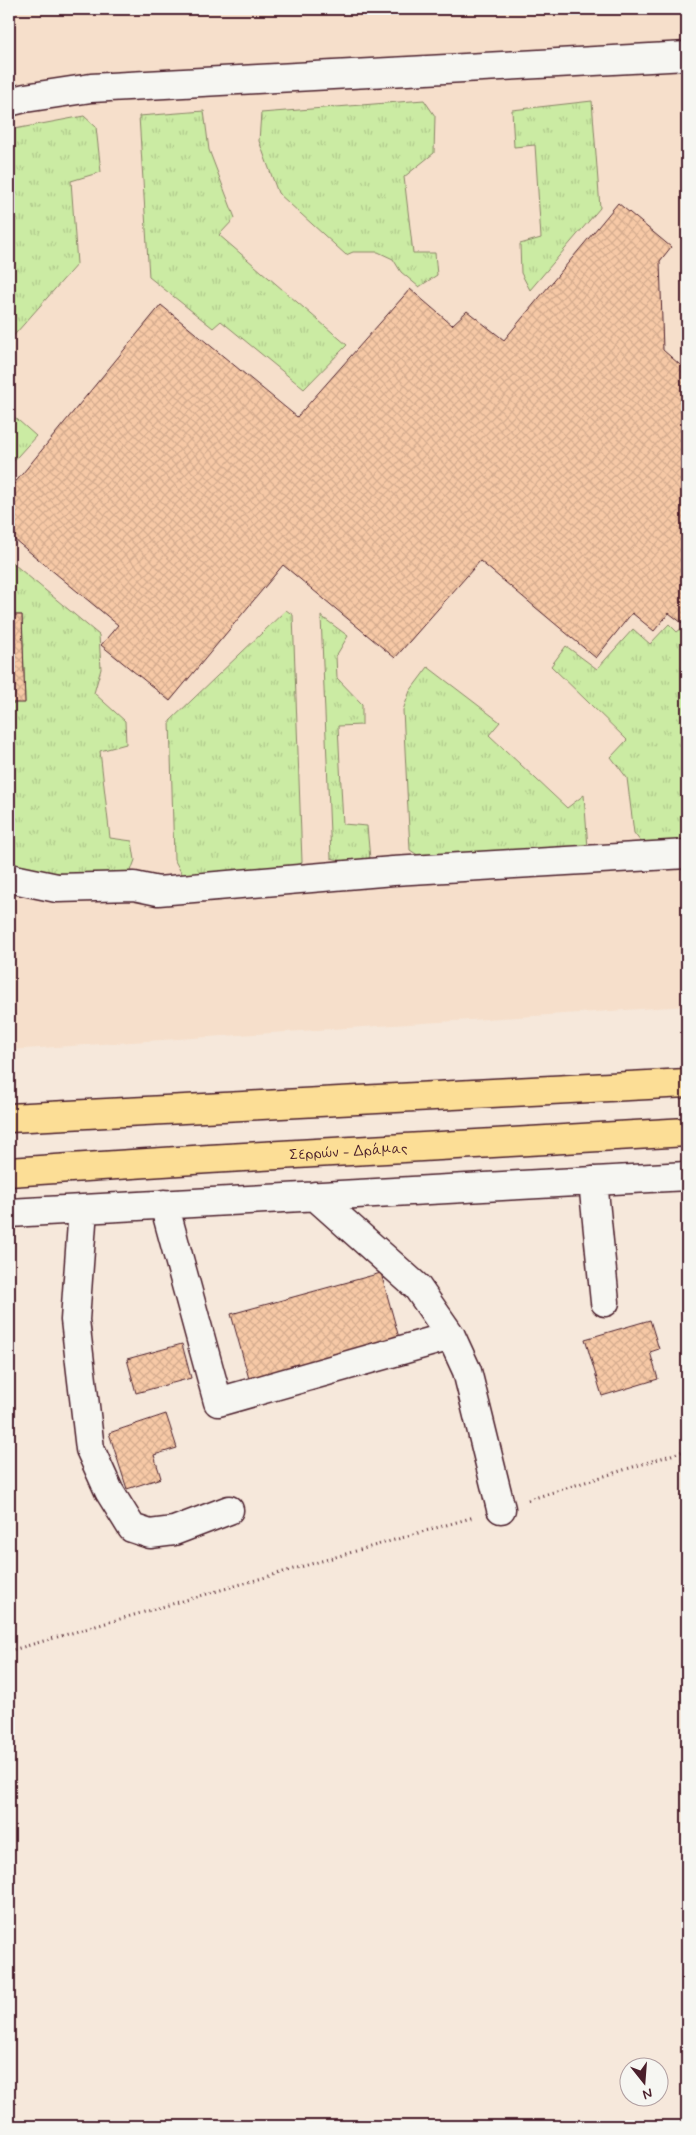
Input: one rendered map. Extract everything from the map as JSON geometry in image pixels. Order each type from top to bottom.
[{"type":"main road","points":[[9,1118],[687,1083]]},
{"type":"main road","name":"Σερρών - Δράμας","points":[[9,1172],[209,1158],[687,1132]]},
{"type":"street","points":[[9,102],[91,88],[687,56]]},
{"type":"street","points":[[9,878],[57,888],[134,886],[158,891],[393,871],[687,854]]},
{"type":"street","points":[[9,1213],[687,1176]]},
{"type":"street","points":[[593,1181],[605,1302]]},
{"type":"street","points":[[315,1196],[417,1287],[451,1336],[467,1371],[501,1509]]},
{"type":"street","points":[[164,1204],[218,1402],[451,1336]]},
{"type":"street","points":[[83,1209],[75,1320],[90,1449],[109,1491],[132,1528],[150,1534],[174,1531],[229,1510]]},
{"type":"path","points":[[9,1651],[501,1509],[687,1450]]},
{"type":"shaded area","points":[[9,9],[687,9],[687,1006],[9,1050]]},
{"type":"green space","points":[[424,100],[435,116],[434,153],[404,177],[413,253],[435,253],[437,275],[419,287],[401,272],[393,259],[378,252],[353,252],[346,255],[278,193],[259,141],[261,113]]},
{"type":"green space","points":[[592,101],[600,208],[530,290],[521,273],[520,244],[541,238],[535,145],[514,147],[512,110]]},
{"type":"green space","points":[[204,111],[209,150],[235,218],[219,235],[347,345],[304,389],[221,321],[213,328],[149,277],[139,116]]},
{"type":"green space","points":[[84,116],[96,127],[101,172],[71,181],[77,264],[9,341],[9,130]]},
{"type":"green space","points":[[9,408],[10,413],[36,436],[9,466]]},
{"type":"green space","points":[[9,560],[99,635],[101,669],[94,693],[125,721],[126,744],[100,751],[110,838],[132,841],[135,860],[128,879],[36,871],[9,864],[9,703],[25,702],[22,615],[9,615]]},
{"type":"green space","points":[[286,610],[293,615],[302,862],[295,869],[183,876],[174,859],[170,721]]},
{"type":"green space","points":[[321,616],[348,636],[336,656],[337,678],[362,704],[362,725],[338,726],[343,824],[367,826],[370,859],[364,866],[331,858]]},
{"type":"green space","points":[[669,624],[677,632],[687,624],[687,843],[644,846],[634,833],[627,778],[611,757],[627,740],[551,666],[566,646],[597,669],[633,629],[650,644]]},
{"type":"green space","points":[[428,667],[500,722],[489,735],[567,808],[584,795],[588,848],[425,860],[410,850],[403,710],[410,691]]},
{"type":"building","points":[[618,203],[671,247],[660,261],[663,350],[687,371],[687,616],[682,623],[669,613],[654,631],[632,613],[596,658],[480,561],[395,658],[283,565],[170,701],[101,645],[118,625],[9,535],[9,490],[161,305],[297,417],[410,289],[452,325],[467,311],[504,340]]},
{"type":"building","points":[[9,615],[22,615],[25,703],[9,703]]},
{"type":"building","points":[[381,1273],[401,1345],[251,1386],[231,1314]]},
{"type":"building","points":[[650,1320],[659,1349],[650,1352],[658,1379],[602,1396],[585,1339]]},
{"type":"building","points":[[182,1344],[191,1378],[136,1393],[127,1359]]},
{"type":"building","points":[[166,1414],[177,1448],[154,1455],[161,1478],[127,1489],[109,1433]]}]
